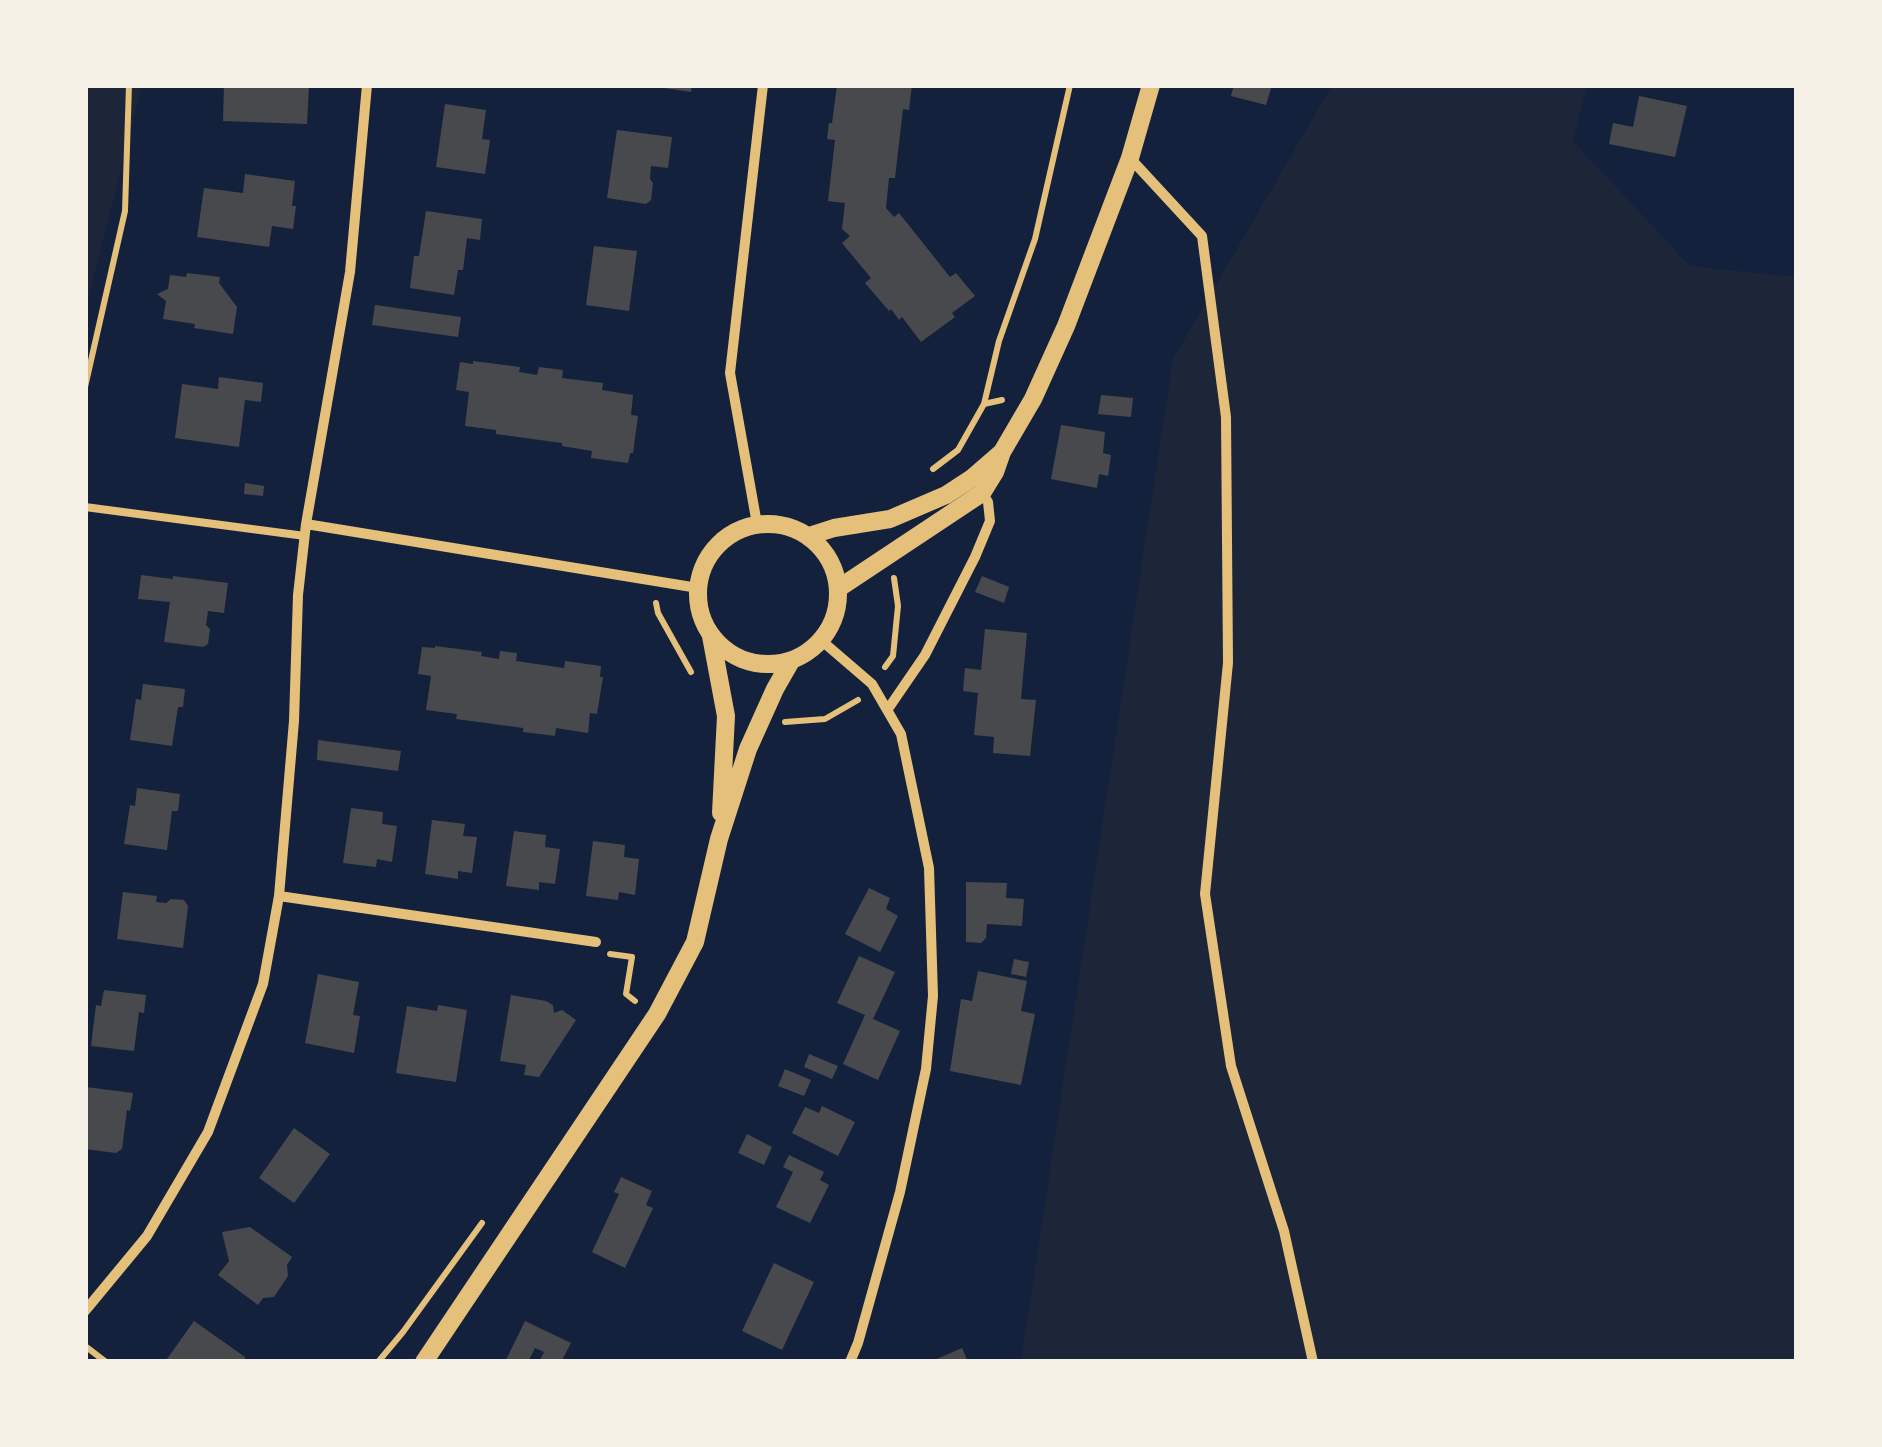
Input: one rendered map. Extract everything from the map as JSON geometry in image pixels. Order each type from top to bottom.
[{"type":"street","points":[[85,1311],[147,1236],[208,1132],[263,984],[278,896],[294,721],[298,595],[350,272],[367,85]]},
{"type":"street","points":[[757,524],[730,373],[764,85]]},
{"type":"street","points":[[839,588],[982,493],[996,472],[1002,452],[1033,399],[1066,326],[1130,158],[1151,85]]},
{"type":"street","points":[[1130,158],[1202,236],[1226,416],[1228,663],[1205,894],[1230,1066],[1284,1231],[1313,1362]]},
{"type":"street","points":[[809,536],[904,513],[972,478],[1002,452]]},
{"type":"street","points":[[888,709],[924,655],[975,557],[990,520],[988,502],[982,493]]},
{"type":"street","points":[[711,636],[733,656],[762,665],[790,661],[822,641],[836,616],[839,588],[830,558],[809,536],[784,525],[757,524],[728,536],[707,559],[698,588],[700,614],[711,636],[726,716],[719,838]]},
{"type":"street","points":[[306,530],[698,588]]},
{"type":"street","points":[[822,641],[872,684],[901,734],[928,868],[933,996],[926,1069],[900,1192],[850,1362]]},
{"type":"street","points":[[424,1362],[657,1014],[695,942],[719,838],[748,748],[790,661]]},
{"type":"street","points":[[278,896],[596,942]]},
{"type":"lane","points":[[85,507],[306,530]]},
{"type":"path","points":[[85,388],[125,211],[129,85]]},
{"type":"path","points":[[984,404],[1000,341],[1035,239],[1070,85]]},
{"type":"path","points":[[653,582],[658,613],[696,682]]},
{"type":"path","points":[[596,942],[600,953],[632,957],[626,994],[635,1004],[657,1014]]},
{"type":"path","points":[[635,1004],[643,989]]},
{"type":"path","points":[[378,1362],[490,1213]]},
{"type":"path","points":[[85,1346],[106,1362]]},
{"type":"shaded area","points":[[85,85],[142,85],[85,311]]},
{"type":"shaded area","points":[[1332,85],[1587,85],[1573,141],[1690,266],[1797,277],[1797,1362],[1021,1362],[1173,359]]},
{"type":"building","points":[[224,85],[309,85],[307,124],[223,121]]},
{"type":"building","points":[[657,85],[692,85],[691,92]]},
{"type":"building","points":[[837,85],[912,85],[909,110],[903,109],[895,178],[889,178],[886,208],[894,217],[899,213],[950,277],[956,273],[975,296],[952,313],[955,317],[921,342],[902,317],[899,320],[889,311],[865,283],[871,278],[842,243],[850,236],[842,229],[845,203],[828,201],[835,140],[827,139]]},
{"type":"building","points":[[1234,85],[1272,85],[1266,105],[1231,96]]},
{"type":"building","points":[[1639,96],[1687,106],[1675,157],[1609,144],[1613,123],[1633,127]]},
{"type":"building","points":[[445,104],[486,110],[482,139],[490,140],[485,174],[436,167]]},
{"type":"building","points":[[617,130],[672,137],[668,168],[651,166],[651,200],[646,204],[607,198]]},
{"type":"building","points":[[245,174],[295,181],[293,229],[272,226],[269,247],[197,237],[204,188],[243,193]]},
{"type":"building","points":[[426,211],[482,219],[480,240],[467,238],[463,270],[458,270],[454,295],[410,288]]},
{"type":"building","points":[[594,246],[637,251],[629,311],[586,305]]},
{"type":"building","points":[[187,273],[220,277],[219,283],[237,307],[233,334],[163,319],[166,301],[157,294],[168,289],[170,275],[186,277]]},
{"type":"building","points":[[375,305],[461,317],[458,337],[372,325]]},
{"type":"building","points":[[460,362],[520,367],[519,372],[537,375],[539,367],[563,370],[562,378],[603,383],[602,390],[633,395],[631,415],[638,416],[628,463],[591,458],[592,451],[562,443],[465,426],[469,392],[456,390]]},
{"type":"building","points":[[219,377],[263,383],[261,402],[245,400],[239,447],[175,438],[182,384],[218,389]]},
{"type":"building","points":[[1101,395],[1133,398],[1131,417],[1098,414]]},
{"type":"building","points":[[1061,425],[1105,432],[1103,453],[1111,455],[1108,476],[1099,474],[1097,488],[1051,479]]},
{"type":"building","points":[[245,483],[264,486],[263,496],[244,494]]},
{"type":"building","points":[[141,575],[228,583],[224,613],[208,611],[208,644],[203,647],[164,642],[170,602],[138,599]]},
{"type":"building","points":[[982,576],[1009,587],[1004,603],[975,592]]},
{"type":"building","points":[[985,629],[1027,633],[1021,699],[1036,700],[1030,756],[993,753],[994,737],[974,735],[978,693],[963,691],[965,668],[981,670]]},
{"type":"building","points":[[422,647],[482,652],[481,656],[499,659],[500,651],[517,653],[516,661],[564,668],[565,661],[601,666],[597,714],[590,713],[588,733],[556,728],[555,736],[523,732],[523,728],[456,719],[457,714],[426,710],[431,676],[418,674]]},
{"type":"building","points":[[143,684],[185,689],[172,746],[130,740],[136,699],[141,700]]},
{"type":"building","points":[[318,740],[401,751],[398,771],[317,760]]},
{"type":"building","points":[[137,788],[180,794],[178,811],[172,811],[167,850],[124,844]]},
{"type":"building","points":[[351,808],[383,812],[382,824],[397,826],[392,862],[377,859],[376,867],[343,863]]},
{"type":"building","points":[[432,820],[465,824],[463,836],[477,837],[472,873],[458,871],[458,879],[425,874]]},
{"type":"building","points":[[514,831],[546,835],[545,847],[560,849],[555,884],[539,882],[539,890],[506,886]]},
{"type":"building","points":[[593,841],[625,845],[624,857],[639,859],[635,895],[619,892],[618,900],[586,896]]},
{"type":"building","points":[[966,882],[1007,883],[1006,898],[1024,899],[1022,926],[987,924],[986,938],[981,943],[966,942]]},
{"type":"building","points":[[869,888],[890,898],[886,909],[898,916],[880,952],[845,934]]},
{"type":"building","points":[[123,892],[157,896],[156,902],[184,900],[188,906],[183,948],[117,939]]},
{"type":"building","points":[[859,956],[895,972],[873,1019],[900,1031],[878,1080],[843,1064],[865,1015],[837,1003]]},
{"type":"building","points":[[1014,959],[1029,962],[1026,977],[1011,974]]},
{"type":"building","points":[[978,971],[1027,981],[1021,1011],[1035,1014],[1021,1085],[950,1071],[961,999],[972,1001]]},
{"type":"building","points":[[318,974],[359,982],[353,1015],[360,1016],[354,1053],[305,1043]]},
{"type":"building","points":[[104,990],[146,995],[144,1013],[139,1012],[134,1051],[91,1046],[96,1005],[101,1006]]},
{"type":"building","points":[[511,995],[546,1001],[553,1005],[554,1013],[562,1010],[576,1020],[539,1077],[524,1075],[526,1065],[500,1061]]},
{"type":"building","points":[[438,1005],[467,1010],[456,1082],[396,1073],[407,1006],[437,1011]]},
{"type":"building","points":[[809,1054],[838,1066],[832,1079],[804,1067]]},
{"type":"building","points":[[785,1069],[811,1080],[804,1096],[778,1086]]},
{"type":"building","points":[[86,1087],[133,1093],[122,1149],[116,1153],[85,1149]]},
{"type":"building","points":[[822,1106],[855,1122],[838,1156],[792,1133],[805,1107],[819,1113]]},
{"type":"building","points":[[294,1128],[330,1154],[294,1203],[259,1178]]},
{"type":"building","points":[[747,1134],[772,1147],[764,1165],[738,1153]]},
{"type":"building","points":[[789,1155],[824,1172],[820,1180],[829,1185],[810,1223],[776,1207],[793,1172],[783,1167]]},
{"type":"building","points":[[621,1177],[652,1191],[646,1205],[653,1208],[625,1268],[592,1252],[619,1194],[614,1192]]},
{"type":"building","points":[[250,1227],[292,1257],[287,1265],[288,1276],[274,1297],[263,1298],[258,1305],[218,1275],[229,1261],[222,1232]]},
{"type":"building","points":[[774,1263],[814,1282],[782,1350],[742,1331]]},
{"type":"building","points":[[194,1321],[245,1357],[245,1362],[167,1359]]},
{"type":"building","points":[[525,1321],[571,1343],[561,1362],[539,1362],[544,1352],[535,1348],[528,1362],[505,1362]]},
{"type":"building","points":[[962,1348],[968,1362],[930,1362]]}]
